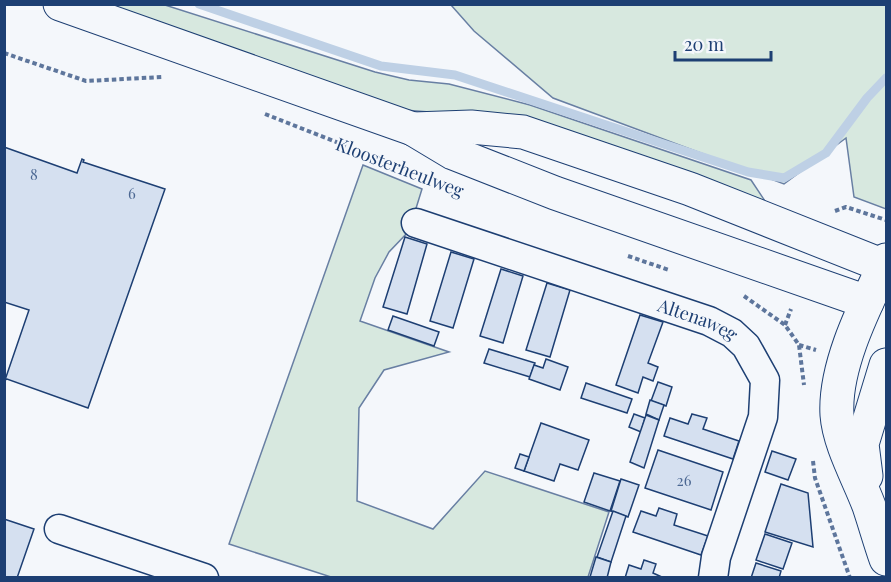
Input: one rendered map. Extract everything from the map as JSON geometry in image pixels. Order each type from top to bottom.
[{"type":"street","name":"Kloosterheulweg","points":[[60,4],[413,129],[453,153],[555,193],[877,306]]},
{"type":"street","name":"Kloosterheulweg","points":[[413,129],[471,127],[523,132],[690,189],[886,266]]},
{"type":"street","name":"Altenaweg","points":[[416,223],[709,321],[732,333],[746,346],[765,380],[763,417],[716,557],[713,578]]},
{"type":"street","points":[[886,266],[877,306],[845,360],[839,387],[837,416],[844,442],[870,508],[886,559]]},
{"type":"street","points":[[870,508],[862,444],[886,365]]},
{"type":"street","points":[[59,529],[204,578]]},
{"type":"path","points":[[4,53],[86,81],[168,76]]},
{"type":"path","name":"Kloosterheulweg","points":[[257,111],[433,180]]},
{"type":"path","points":[[846,207],[886,220]]},
{"type":"path","points":[[621,253],[673,271]]},
{"type":"path","points":[[741,294],[785,325],[799,345]]},
{"type":"shaded area","points":[[96,5],[165,5],[375,72],[409,80],[449,84],[530,105],[751,180],[769,207],[534,120],[391,109]]},
{"type":"shaded area","points":[[451,5],[886,5],[886,209],[854,197],[846,138],[784,184],[553,98],[474,31]]},
{"type":"shaded area","points":[[363,165],[422,189],[409,231],[389,252],[375,278],[360,321],[449,352],[384,370],[359,408],[357,501],[433,529],[485,471],[609,512],[588,577],[331,577],[229,544]]},
{"type":"building","points":[[4,147],[77,173],[82,159],[83,162],[165,189],[88,408],[5,380],[29,310],[4,302]]},
{"type":"building","points":[[405,237],[427,244],[407,314],[383,307]]},
{"type":"building","points":[[451,252],[474,259],[453,328],[430,321]]},
{"type":"building","points":[[501,269],[523,276],[503,343],[480,336]]},
{"type":"building","points":[[547,283],[570,290],[550,357],[526,350]]},
{"type":"building","points":[[640,315],[663,322],[648,363],[658,367],[653,381],[643,377],[638,393],[616,385]]},
{"type":"building","points":[[393,316],[439,332],[434,346],[388,330]]},
{"type":"building","points":[[489,349],[535,363],[530,377],[484,363]]},
{"type":"building","points":[[546,359],[568,367],[560,390],[529,379],[534,365],[543,368]]},
{"type":"building","points":[[658,382],[672,387],[666,406],[651,401]]},
{"type":"building","points":[[586,383],[632,399],[627,413],[581,398]]},
{"type":"building","points":[[650,400],[664,405],[659,420],[646,414]]},
{"type":"building","points":[[634,414],[645,418],[641,432],[629,427]]},
{"type":"building","points":[[692,414],[707,418],[703,429],[739,441],[733,459],[664,436],[670,418],[688,424]]},
{"type":"building","points":[[646,415],[659,420],[644,468],[630,462]]},
{"type":"building","points":[[541,423],[589,440],[578,470],[560,464],[554,481],[524,471]]},
{"type":"building","points":[[658,450],[723,472],[711,510],[645,488]]},
{"type":"building","points":[[772,451],[796,459],[788,480],[765,472]]},
{"type":"building","points":[[520,454],[529,457],[524,471],[515,468]]},
{"type":"building","points":[[594,473],[620,481],[610,511],[584,502]]},
{"type":"building","points":[[621,479],[639,485],[628,517],[611,511]]},
{"type":"building","points":[[781,484],[808,493],[813,547],[765,532]]},
{"type":"building","points":[[659,508],[677,514],[674,525],[708,536],[701,555],[633,532],[641,511],[656,516]]},
{"type":"building","points":[[613,511],[626,516],[611,562],[597,557]]},
{"type":"building","points":[[4,519],[34,529],[17,578],[4,578]]},
{"type":"building","points":[[765,534],[792,543],[783,569],[756,560]]},
{"type":"building","points":[[596,557],[611,562],[607,578],[590,577]]},
{"type":"building","points":[[644,560],[656,564],[653,573],[664,578],[625,578],[629,565],[641,569]]},
{"type":"building","points":[[756,563],[781,571],[779,578],[751,578]]},
{"type":"waterway","points":[[199,4],[381,66],[455,75],[748,172],[784,178],[826,153],[867,98],[886,78]]}]
